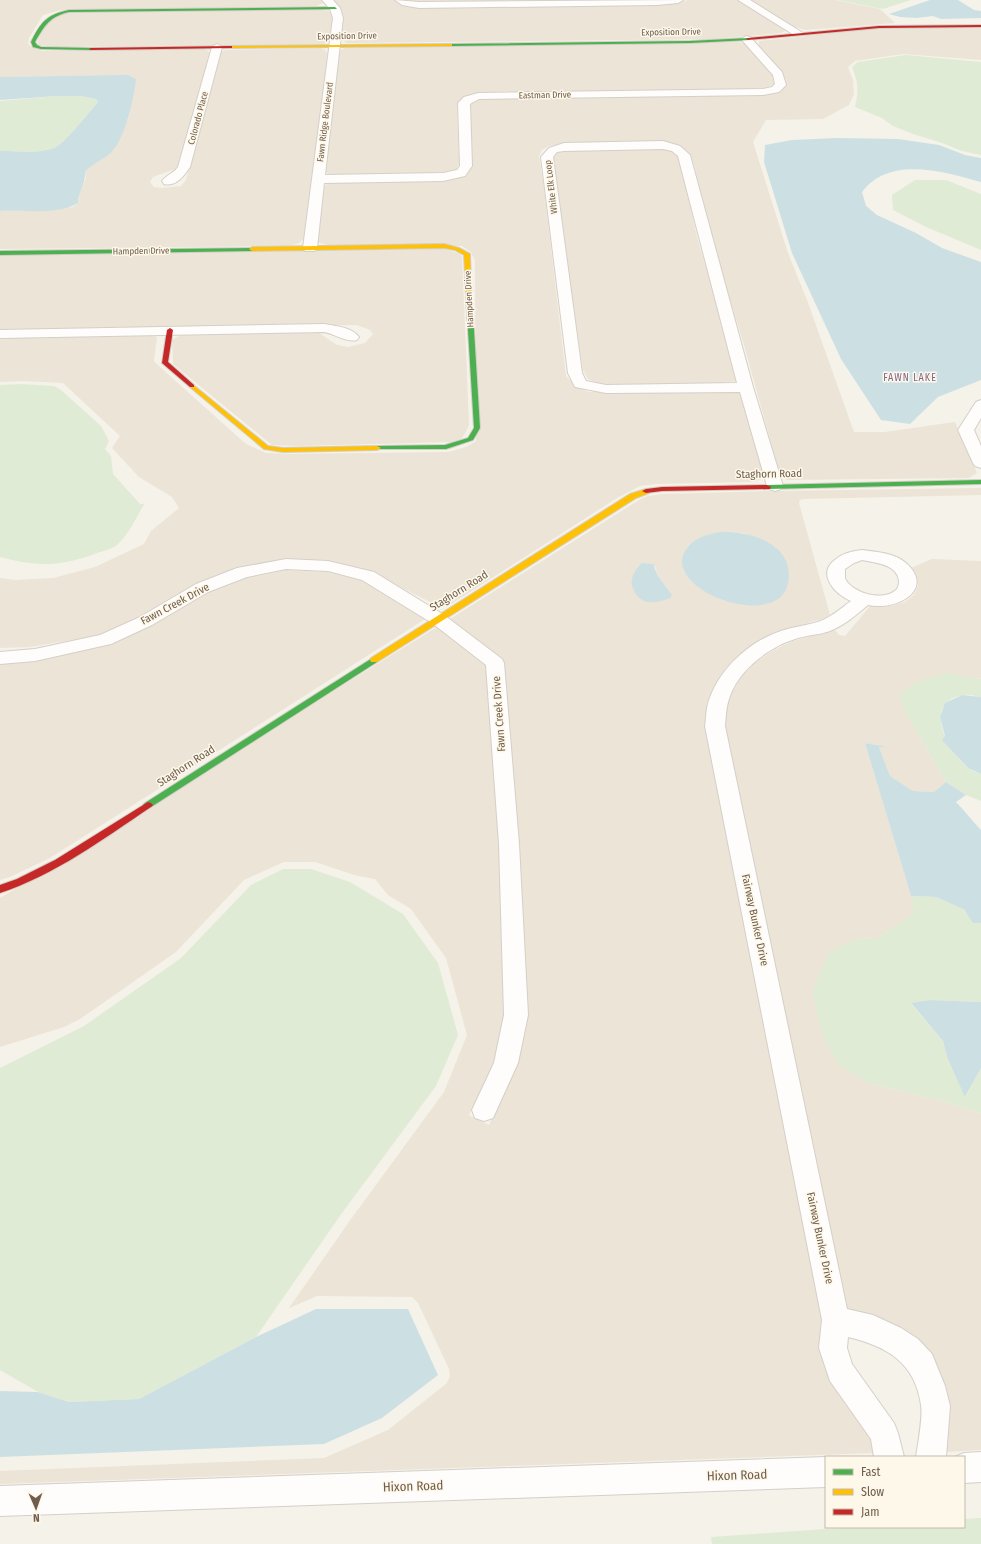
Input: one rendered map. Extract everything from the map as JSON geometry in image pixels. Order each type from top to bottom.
[{"type":"street","points":[[327,0],[336,8]]},
{"type":"street","points":[[400,0],[405,3],[419,5],[678,0]]},
{"type":"street","points":[[742,0],[798,34]]},
{"type":"street","name":"Fawn Ridge Boulevard","points":[[310,248],[335,46],[338,18],[336,8]]},
{"type":"street","name":"Exposition Drive","points":[[336,8],[69,11],[54,13],[45,18],[33,42],[35,46],[51,49],[690,42],[746,39],[879,27],[981,26]]},
{"type":"street","name":"Eastman Drive","points":[[318,179],[443,177],[461,173],[466,166],[464,104],[468,99],[478,96],[763,92],[774,90],[781,85],[778,74],[746,39]]},
{"type":"street","name":"Colorado Place","points":[[168,181],[178,175],[184,167],[217,48]]},
{"type":"street","name":"White Elk Loop","points":[[746,387],[606,389],[580,384],[575,373],[547,157],[553,150],[564,147],[663,145],[676,148],[684,155],[746,387],[775,486]]},
{"type":"street","name":"Hampden Drive","points":[[0,253],[444,246],[457,248],[467,254],[477,428],[471,440],[446,447],[283,450],[266,448],[165,363],[170,330]]},
{"type":"street","points":[[0,334],[324,328],[339,331],[352,337]]},
{"type":"street","points":[[981,405],[966,430],[981,463]]},
{"type":"street","name":"Staghorn Road","points":[[0,889],[12,885],[54,865],[633,496],[644,492],[662,489],[981,482]]},
{"type":"street","name":"Fawn Creek Drive","points":[[0,658],[35,655],[104,640],[146,621],[202,588],[243,572],[286,564],[328,566],[368,576],[438,619],[496,663],[509,844],[516,1015],[506,1063],[484,1110]]},
{"type":"street","name":"Fairway Bunker Drive","points":[[864,599],[827,625],[788,635],[750,656],[734,672],[723,692],[717,708],[716,726],[836,1320],[833,1348],[840,1371],[884,1433],[889,1456]]},
{"type":"street","points":[[836,1320],[873,1329],[891,1338],[908,1349],[922,1364],[931,1386],[936,1406],[931,1456]]},
{"type":"street","points":[[965,1468],[981,1467]]},
{"type":"street","name":"Hixon Road","points":[[0,1501],[825,1472]]},
{"type":"shaded area","points":[[0,0],[322,0],[323,3],[316,6],[61,10],[43,15],[29,38],[28,44],[33,48],[43,51],[204,49],[208,51],[210,54],[178,166],[175,169],[153,177],[150,182],[154,187],[162,188],[181,186],[186,180],[221,52],[225,50],[320,48],[325,50],[327,53],[324,87],[307,210],[306,232],[303,239],[299,243],[289,246],[0,249],[0,211],[52,210],[73,207],[78,203],[80,191],[86,178],[85,172],[89,167],[114,149],[128,119],[134,91],[128,75],[0,77]]},
{"type":"shaded area","points":[[333,0],[395,0],[403,5],[737,0],[787,30],[781,33],[713,39],[347,43],[340,39],[342,13]]},
{"type":"shaded area","points":[[405,0],[506,0],[498,2],[421,3]]},
{"type":"shaded area","points":[[749,0],[835,0],[880,9],[895,23],[805,30],[792,26]]},
{"type":"shaded area","points":[[930,0],[958,0],[974,10],[981,11],[981,18],[941,19],[933,16],[917,18],[900,17],[889,14]]},
{"type":"shaded area","points":[[320,10],[331,12],[333,15],[331,40],[324,44],[54,47],[39,45],[37,42],[49,18],[62,13]]},
{"type":"shaded area","points":[[981,27],[981,60],[903,54],[855,61],[848,67],[853,80],[854,94],[849,105],[823,119],[766,120],[753,142],[788,253],[807,300],[854,432],[885,432],[955,422],[977,473],[969,478],[787,480],[779,472],[744,345],[708,228],[694,164],[688,152],[679,146],[565,144],[549,146],[542,150],[539,156],[566,376],[578,388],[589,392],[731,391],[740,394],[745,399],[764,475],[761,479],[753,482],[656,484],[640,486],[617,498],[448,606],[438,606],[372,573],[332,561],[278,561],[123,627],[95,636],[30,647],[0,648],[0,578],[16,580],[53,578],[95,567],[144,544],[151,531],[179,508],[172,497],[139,477],[112,448],[120,436],[63,383],[23,381],[0,382],[0,337],[152,335],[157,337],[154,361],[246,444],[266,453],[448,452],[466,447],[476,441],[475,261],[471,252],[462,246],[328,245],[317,242],[323,187],[328,183],[335,182],[439,180],[453,179],[466,174],[468,102],[480,97],[773,93],[785,88],[786,81],[782,72],[759,46],[759,41],[873,29]]},
{"type":"shaded area","points":[[737,42],[748,44],[754,50],[777,80],[776,84],[764,88],[750,89],[474,94],[462,98],[457,105],[459,164],[456,170],[451,173],[330,175],[325,171],[339,51],[345,48]]},
{"type":"shaded area","points":[[128,75],[136,79],[126,125],[114,149],[85,172],[78,203],[70,207],[51,211],[0,211],[0,151],[44,151],[56,147],[72,133],[98,102],[96,99],[81,96],[0,100],[0,77]]},
{"type":"shaded area","points":[[837,138],[898,139],[939,145],[965,155],[981,158],[981,182],[934,171],[918,169],[902,170],[887,173],[874,181],[862,192],[866,206],[877,215],[916,233],[942,248],[981,262],[981,380],[938,397],[910,424],[881,420],[841,359],[792,253],[764,162],[765,145],[792,140]]},
{"type":"shaded area","points":[[658,148],[671,151],[677,155],[680,160],[697,237],[733,359],[736,381],[713,384],[603,385],[588,379],[583,370],[552,160],[555,154],[562,150]]},
{"type":"shaded area","points":[[443,249],[459,253],[462,257],[465,328],[469,425],[461,439],[451,442],[297,446],[272,445],[173,364],[172,340],[187,334],[310,332],[319,333],[337,345],[348,347],[365,343],[373,334],[370,330],[357,325],[0,330],[0,255]]},
{"type":"shaded area","points":[[981,488],[981,495],[800,500],[799,503],[830,615],[822,619],[782,630],[762,639],[744,651],[726,668],[714,688],[708,705],[823,1318],[830,1379],[872,1438],[874,1453],[0,1484],[0,1471],[324,1458],[388,1430],[447,1383],[450,1376],[449,1369],[418,1303],[412,1297],[317,1296],[289,1308],[351,1219],[444,1092],[467,1035],[446,958],[411,909],[388,895],[375,879],[354,875],[315,862],[284,862],[244,880],[176,952],[80,1019],[64,1027],[0,1047],[0,898],[437,627],[487,666],[499,844],[505,1014],[495,1059],[469,1115],[489,1125],[516,1068],[527,1015],[519,844],[504,663],[501,658],[450,619],[639,500],[648,496],[663,494]],"holes":[[[721,532],[743,533],[775,547],[785,559],[725,601],[698,586],[690,579],[683,569]],[[655,566],[658,576],[670,592],[637,596]]]},
{"type":"shaded area","points":[[721,532],[733,532],[757,537],[778,549],[785,558],[788,570],[788,583],[780,597],[765,604],[745,605],[724,600],[705,592],[690,580],[682,566],[685,551],[692,543],[701,537]]},
{"type":"shaded area","points":[[932,559],[981,561],[981,679],[979,678],[904,711],[946,782],[934,792],[913,791],[890,776],[879,747],[884,747],[865,743],[915,913],[877,938],[856,939],[868,1083],[938,1100],[981,1113],[981,1450],[946,1452],[949,1406],[944,1383],[935,1361],[930,1354],[894,1325],[874,1315],[847,1309],[725,727],[726,710],[731,695],[742,676],[757,661],[774,650],[793,641],[835,630],[839,635],[845,636],[870,606],[891,606],[905,602],[914,595],[918,586],[916,576],[911,568]]},
{"type":"shaded area","points":[[642,563],[653,564],[658,576],[672,595],[670,598],[659,602],[646,602],[639,598],[632,586],[632,578]]},
{"type":"shaded area","points":[[286,570],[326,572],[364,581],[425,619],[50,858],[10,877],[0,880],[0,664],[35,661],[105,646],[151,625],[206,593],[245,578]]},
{"type":"shaded area","points":[[962,695],[981,697],[981,774],[968,768],[942,740],[945,736],[940,717],[945,703]]},
{"type":"shaded area","points":[[865,743],[887,747],[879,747],[890,776],[913,791],[934,792],[946,782],[966,795],[956,802],[981,830],[981,923],[973,923],[965,910],[936,897],[911,896]]},
{"type":"shaded area","points":[[930,1000],[981,1002],[981,1068],[965,1097],[947,1057],[943,1041],[911,1003]]},
{"type":"shaded area","points":[[316,1309],[408,1309],[438,1375],[382,1418],[324,1444],[0,1457],[0,1391],[38,1392],[69,1402],[139,1399],[256,1337]]},
{"type":"green space","points":[[837,0],[911,0],[883,9]]},
{"type":"green space","points":[[906,55],[981,62],[981,155],[962,151],[913,134],[893,126],[882,118],[855,107],[857,86],[856,77],[852,67],[858,62]]},
{"type":"green space","points":[[58,96],[81,96],[96,99],[98,102],[72,133],[56,147],[44,151],[0,151],[0,101]]},
{"type":"green space","points":[[915,180],[946,180],[981,194],[981,250],[926,227],[893,210],[892,195]]},
{"type":"green space","points":[[22,384],[54,386],[61,390],[101,426],[109,441],[105,449],[111,456],[113,474],[140,504],[144,504],[129,531],[117,545],[84,558],[60,563],[26,563],[0,557],[0,385]]},
{"type":"green space","points":[[947,673],[981,679],[981,697],[963,695],[950,700],[943,707],[941,717],[942,728],[952,750],[967,767],[981,774],[981,801],[966,795],[946,782],[904,711],[899,694],[918,681]]},
{"type":"green space","points":[[283,869],[311,869],[350,882],[403,914],[438,963],[458,1035],[436,1086],[342,1213],[256,1337],[139,1399],[69,1402],[38,1392],[0,1370],[0,1068],[84,1026],[181,958],[251,885]]},
{"type":"green space","points":[[911,896],[936,897],[965,910],[973,923],[981,923],[981,1002],[929,1000],[911,1004],[943,1041],[947,1057],[966,1096],[981,1068],[981,1113],[938,1100],[868,1083],[838,1064],[823,1037],[812,992],[828,953],[856,939],[877,938],[914,913]]},
{"type":"green space","points":[[981,1518],[981,1544],[712,1544],[711,1537],[838,1528],[965,1528],[965,1519]]},
{"type":"traffic: fast","points":[[91,49],[41,48],[35,46],[33,42],[46,20],[55,15],[69,11],[335,8]]},
{"type":"traffic: fast","points":[[450,45],[690,42],[748,39]]},
{"type":"traffic: fast","points":[[0,253],[252,249]]},
{"type":"traffic: fast","points":[[377,448],[446,447],[471,439],[477,428],[470,314]]},
{"type":"traffic: fast","points":[[767,487],[981,482]]},
{"type":"traffic: fast","points":[[148,805],[374,660]]},
{"type":"traffic: slow","points":[[230,47],[450,45]]},
{"type":"traffic: slow","points":[[252,249],[444,246],[457,249],[467,254],[470,314]]},
{"type":"traffic: slow","points":[[192,386],[266,448],[283,450],[377,448]]},
{"type":"traffic: slow","points":[[374,660],[633,496],[646,491]]},
{"type":"traffic: jam","points":[[748,39],[879,27],[981,26]]},
{"type":"traffic: jam","points":[[91,49],[230,47]]},
{"type":"traffic: jam","points":[[170,330],[165,363],[192,386]]},
{"type":"traffic: jam","points":[[646,491],[662,489],[767,487]]},
{"type":"traffic: jam","points":[[0,889],[39,872],[77,852],[148,805]]},
{"type":"district","name":"FAWN LAKE","points":[[910,378]]}]
